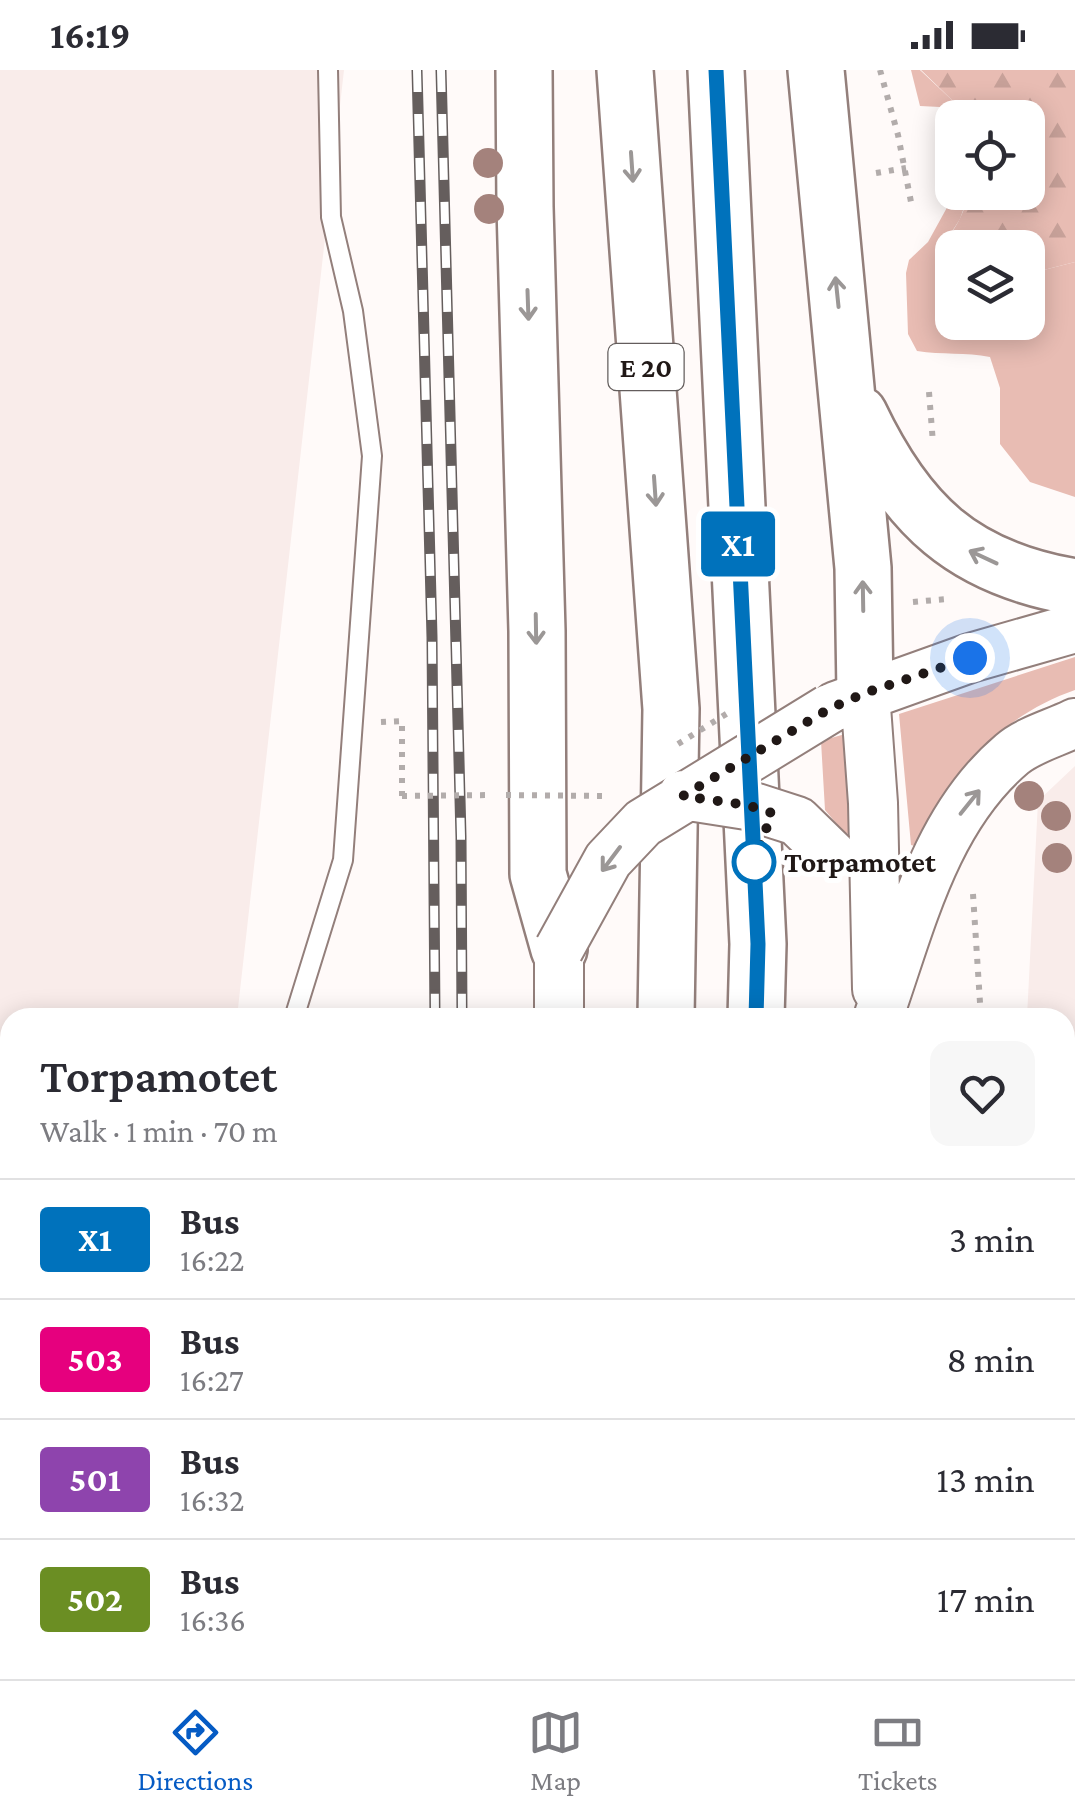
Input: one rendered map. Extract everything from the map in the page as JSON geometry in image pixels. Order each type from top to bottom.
[{"type":"highway","points":[[524,70],[537,631],[512,794],[559,949]]},
{"type":"highway","name":"E 20","points":[[625,70],[671,709],[666,1008]]},
{"type":"highway","points":[[716,70],[758,944],[756,1008]]},
{"type":"highway","points":[[816,70],[863,568],[847,701]]},
{"type":"highway","points":[[847,389],[880,457],[899,488],[924,516],[962,547],[1006,568],[1075,587]]},
{"type":"street","points":[[559,1008],[559,949],[608,860],[643,822],[847,701],[1075,628]]},
{"type":"street","points":[[847,701],[873,803],[879,1008]]},
{"type":"street","points":[[882,1008],[925,884],[962,809],[1014,752],[1075,724]]},
{"type":"street","points":[[683,796],[747,805],[797,821],[832,856],[875,938]]},
{"type":"lane","points":[[297,1008],[344,860],[372,456],[354,311],[331,217],[328,70]]},
{"type":"path","points":[[880,70],[912,202]]},
{"type":"path","points":[[668,752],[744,703]]},
{"type":"path","points":[[378,739],[378,722],[402,721],[402,796],[614,796]]},
{"type":"path","points":[[972,886],[980,1008]]},
{"type":"shaded area","points":[[0,70],[344,70],[238,1008],[0,1008]]},
{"type":"shaded area","points":[[1075,766],[1075,1008],[1027,1008],[1038,801]]},
{"type":"green space","points":[[911,70],[920,70],[952,100],[935,100],[935,107],[920,106]]},
{"type":"green space","points":[[921,70],[1075,70],[1075,262],[1045,270],[1045,230],[953,230],[963,210],[1045,210],[1045,100],[952,100]]},
{"type":"green space","points":[[946,210],[963,210],[953,230],[935,230],[935,340],[1045,340],[1045,270],[1075,262],[1075,497],[1030,482],[1000,444],[1000,388],[990,357],[917,351],[908,334],[906,273],[909,260],[928,242]]},
{"type":"green space","points":[[1075,657],[1075,690],[1023,715],[979,751],[943,795],[915,846],[911,845],[899,714]]},
{"type":"green space","points":[[845,734],[850,831],[846,835],[825,810],[821,741]]},
{"type":"railway","points":[[417,70],[432,637],[435,1008]]},
{"type":"railway","points":[[441,70],[462,1008]]},
{"type":"bus line","name":"X1","points":[[716,70],[758,944],[756,1008]]},
{"type":"place","name":"Torpamotet","points":[[754,862]]},
{"type":"route","points":[[754,862],[772,813],[747,805],[683,796],[829,709],[970,658]]}]
